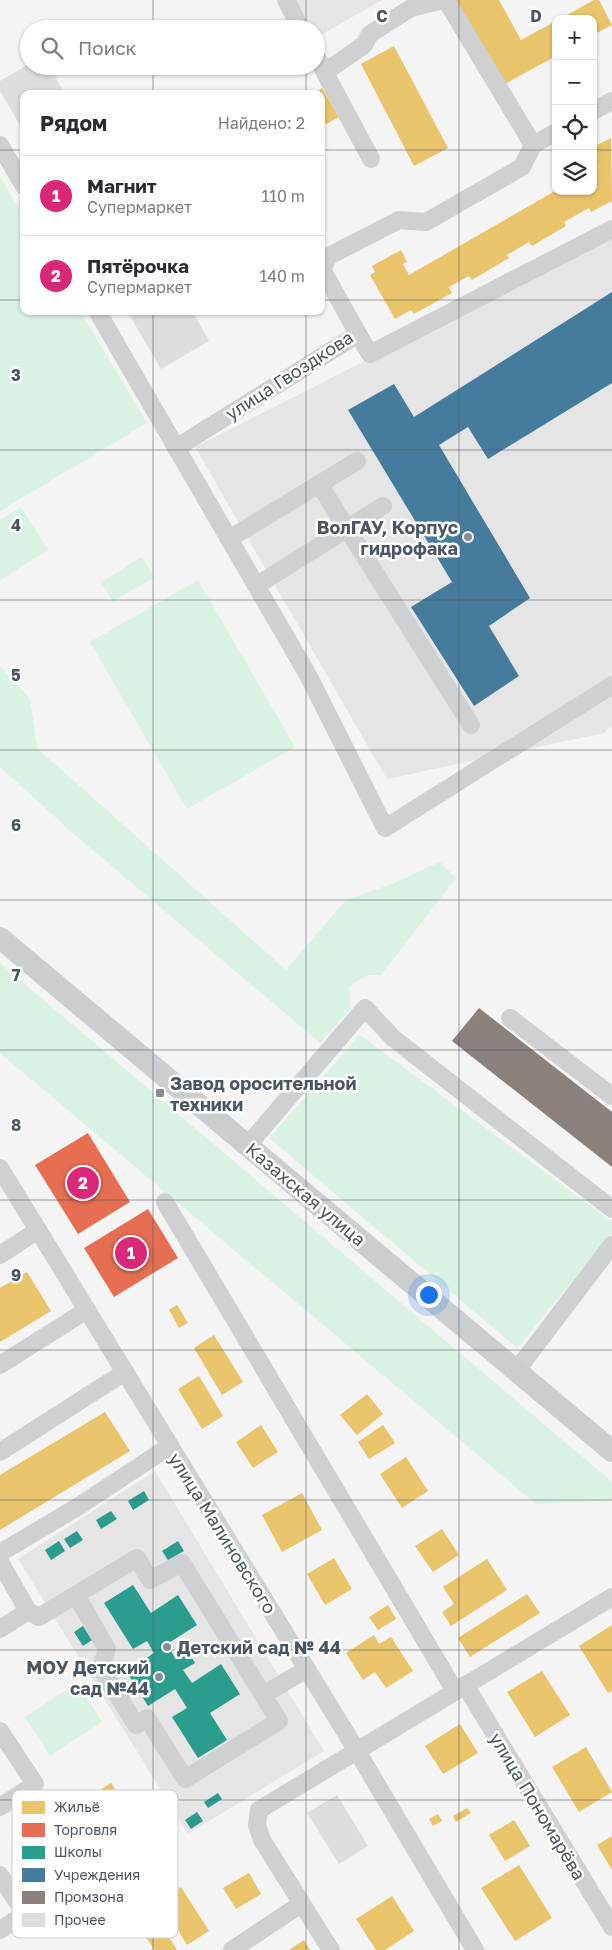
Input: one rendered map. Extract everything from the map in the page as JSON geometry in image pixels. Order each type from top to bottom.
[{"type":"main road","name":"Казахская улица","points":[[0,938],[612,1451]]},
{"type":"street","points":[[286,0],[297,20]]},
{"type":"street","points":[[371,159],[325,72],[364,45],[370,34],[411,8],[445,0],[533,145],[552,134]]},
{"type":"street","points":[[597,109],[612,101]]},
{"type":"street","points":[[0,145],[20,179]]},
{"type":"street","name":"улица Гвоздкова","points":[[325,263],[329,256],[399,220],[426,222],[522,167],[533,145]]},
{"type":"street","points":[[358,334],[370,354],[612,229]]},
{"type":"street","name":"улица Гвоздкова","points":[[176,448],[358,334],[325,274]]},
{"type":"street","points":[[99,315],[308,675],[386,828],[612,685]]},
{"type":"street","points":[[230,539],[356,461]]},
{"type":"street","points":[[319,484],[471,725]]},
{"type":"street","points":[[256,586],[383,506]]},
{"type":"street","points":[[248,1145],[365,1008],[393,1038],[612,1209]]},
{"type":"street","points":[[510,1018],[612,1096]]},
{"type":"street","name":"улица Малиновского","points":[[2,1175],[38,1230],[357,1751],[475,1950]]},
{"type":"street","name":"улица Пономарёва","points":[[165,1202],[460,1688],[612,1927]]},
{"type":"street","points":[[0,1255],[38,1230]]},
{"type":"street","points":[[516,1371],[612,1245]]},
{"type":"street","points":[[0,1365],[87,1310]]},
{"type":"street","points":[[0,1452],[125,1372]]},
{"type":"street","points":[[0,1553],[79,1506],[170,1446]]},
{"type":"street","points":[[0,1562],[28,1611],[39,1618],[76,1595],[137,1558],[150,1580],[182,1563],[279,1721],[185,1779],[147,1718],[136,1725],[101,1668],[107,1649],[76,1595]]},
{"type":"street","points":[[331,1950],[262,1840],[257,1825],[259,1810],[612,1597]]},
{"type":"street","points":[[0,1629],[28,1611]]},
{"type":"street","points":[[263,1695],[307,1670]]},
{"type":"street","points":[[0,1731],[34,1784],[25,1790]]},
{"type":"street","points":[[0,1807],[12,1799]]},
{"type":"street","points":[[0,1875],[12,1894]]},
{"type":"street","points":[[232,1950],[301,1904]]},
{"type":"street","points":[[0,1930],[12,1922]]},
{"type":"shaded area","points":[[295,0],[382,0],[325,32],[325,20],[307,20]]},
{"type":"shaded area","points":[[612,236],[612,725],[604,733],[387,779],[195,447]]},
{"type":"shaded area","name":"Детский сад № 44","points":[[155,1471],[324,1751],[188,1834],[178,1818],[178,1790],[161,1790],[18,1559]]},
{"type":"green space","points":[[0,177],[20,210],[20,315],[82,315],[147,423],[0,511]]},
{"type":"green space","points":[[21,507],[48,550],[0,580],[0,520]]},
{"type":"green space","points":[[142,557],[154,577],[113,602],[101,582]]},
{"type":"green space","points":[[198,580],[295,747],[187,809],[90,642]]},
{"type":"green space","points":[[0,666],[30,699],[37,748],[286,970],[346,900],[392,884],[440,862],[456,878],[381,975],[368,975],[349,986],[351,1008],[320,1043],[74,834],[0,767]]},
{"type":"green space","points":[[0,963],[612,1482],[612,1500],[536,1504],[0,1053]]},
{"type":"green space","points":[[360,1035],[612,1222],[612,1233],[517,1348],[269,1138]]},
{"type":"green space","points":[[77,1683],[102,1722],[50,1756],[25,1717]]},
{"type":"building: Жильё","points":[[455,0],[499,0],[521,40],[552,23],[552,58],[503,85]]},
{"type":"building: Жильё","points":[[594,0],[599,0],[612,25],[597,33],[597,15],[567,15]]},
{"type":"building: Жильё","points":[[394,46],[448,148],[414,166],[361,64]]},
{"type":"building: Жильё","points":[[325,93],[339,117],[325,125]]},
{"type":"building: Жильё","points":[[611,138],[612,201],[591,212],[589,208],[564,222],[566,226],[532,246],[529,242],[507,255],[509,258],[472,280],[469,276],[449,287],[452,293],[414,314],[411,310],[395,319],[370,275],[375,272],[372,266],[401,250],[407,262],[403,264],[409,275],[552,193],[552,195],[597,195],[597,145]]},
{"type":"building: Жильё","points":[[27,1272],[51,1311],[0,1342],[0,1288]]},
{"type":"building: Жильё","points":[[177,1305],[188,1323],[179,1328],[169,1310]]},
{"type":"building: Жильё","points":[[214,1335],[243,1382],[222,1395],[194,1348]]},
{"type":"building: Жильё","points":[[199,1376],[223,1416],[202,1429],[178,1389]]},
{"type":"building: Жильё","points":[[367,1394],[383,1414],[357,1435],[340,1415]]},
{"type":"building: Жильё","points":[[105,1412],[130,1451],[0,1530],[0,1475]]},
{"type":"building: Жильё","points":[[261,1425],[278,1452],[253,1468],[236,1442]]},
{"type":"building: Жильё","points":[[383,1425],[395,1443],[369,1459],[358,1442]]},
{"type":"building: Жильё","points":[[406,1457],[428,1491],[402,1508],[380,1474]]},
{"type":"building: Жильё","points":[[302,1493],[322,1530],[282,1552],[262,1515]]},
{"type":"building: Жильё","points":[[442,1529],[459,1555],[433,1572],[415,1546]]},
{"type":"building: Жильё","points":[[334,1558],[352,1589],[325,1605],[307,1574]]},
{"type":"building: Жильё","points":[[487,1559],[507,1590],[451,1626],[442,1612],[454,1604],[443,1587]]},
{"type":"building: Жильё","points":[[527,1594],[540,1613],[470,1657],[458,1638]]},
{"type":"building: Жильё","points":[[388,1605],[396,1619],[378,1630],[369,1617]]},
{"type":"building: Жильё","points":[[612,1625],[612,1691],[608,1693],[579,1646]]},
{"type":"building: Жильё","points":[[374,1635],[379,1644],[391,1637],[413,1671],[386,1688],[375,1672],[363,1680],[346,1653]]},
{"type":"building: Жильё","points":[[542,1671],[570,1715],[535,1737],[507,1692]]},
{"type":"building: Жильё","points":[[460,1724],[478,1753],[443,1774],[425,1746]]},
{"type":"building: Жильё","points":[[586,1747],[612,1792],[579,1812],[552,1767]]},
{"type":"building: Жильё","points":[[111,1783],[116,1790],[100,1790]]},
{"type":"building: Жильё","points":[[467,1808],[471,1813],[456,1822],[453,1816]]},
{"type":"building: Жильё","points":[[438,1814],[442,1821],[433,1826],[429,1819]]},
{"type":"building: Жильё","points":[[514,1820],[530,1846],[505,1861],[489,1835]]},
{"type":"building: Жильё","points":[[612,1836],[612,1870],[597,1845]]},
{"type":"building: Жильё","points":[[519,1865],[552,1918],[515,1941],[481,1888]]},
{"type":"building: Жильё","points":[[249,1873],[261,1894],[236,1909],[223,1888]]},
{"type":"building: Жильё","points":[[181,1887],[209,1931],[187,1945],[178,1930],[178,1889]]},
{"type":"building: Жильё","points":[[392,1896],[414,1931],[385,1950],[376,1950],[356,1919]]},
{"type":"building: Жильё","points":[[147,1938],[170,1938],[177,1950],[154,1950]]},
{"type":"building: Жильё","points":[[304,1940],[310,1950],[289,1950]]},
{"type":"building: Торговля","points":[[88,1133],[130,1202],[78,1234],[35,1165]]},
{"type":"building: Торговля","points":[[148,1209],[178,1258],[114,1297],[84,1248]]},
{"type":"building: Школы","points":[[144,1491],[149,1500],[133,1510],[128,1501]]},
{"type":"building: Школы","points":[[111,1511],[117,1519],[101,1529],[96,1520]]},
{"type":"building: Школы","points":[[77,1531],[83,1540],[70,1548],[64,1539]]},
{"type":"building: Школы","points":[[59,1541],[65,1551],[51,1560],[45,1550]]},
{"type":"building: Школы","points":[[178,1541],[184,1551],[168,1560],[162,1551]]},
{"type":"building: Школы","name":"МОУ Детский сад №44","points":[[133,1585],[151,1613],[178,1595],[197,1625],[167,1644],[175,1658],[187,1650],[195,1663],[183,1670],[192,1683],[221,1664],[240,1694],[210,1713],[227,1740],[198,1758],[172,1717],[187,1708],[175,1689],[148,1706],[126,1671],[154,1653],[147,1641],[133,1649],[104,1603]]},
{"type":"building: Школы","points":[[83,1626],[92,1640],[83,1646],[74,1632]]},
{"type":"building: Школы","points":[[218,1793],[222,1799],[208,1808],[204,1802]]},
{"type":"building: Школы","points":[[197,1812],[203,1821],[191,1829],[185,1820]]},
{"type":"building: Учреждения","points":[[612,292],[612,383],[488,459],[468,427],[439,445],[530,598],[489,626],[519,676],[474,706],[411,607],[452,582],[348,410],[394,384],[414,417]]},
{"type":"building: Промзона","points":[[479,1008],[612,1112],[612,1167],[452,1041]]},
{"type":"building: Прочее","points":[[20,69],[20,75],[54,75],[63,90],[20,90],[20,125],[0,91],[0,81]]},
{"type":"building: Прочее","points":[[129,315],[194,315],[209,341],[161,369]]},
{"type":"building: Прочее","points":[[337,1795],[368,1846],[339,1864],[307,1813]]},
{"type":"place","name":"ВолГАУ, Корпус гидрофака","points":[[468,537]]},
{"type":"place","name":"Завод оросительной техники","points":[[160,1093]]},
{"type":"place","name":"Пятёрочка","points":[[83,1183]]},
{"type":"place","name":"Магнит","points":[[131,1253]]},
{"type":"place","name":"Детский сад № 44","points":[[167,1647]]},
{"type":"place","name":"МОУ Детский сад №44","points":[[159,1677]]}]
